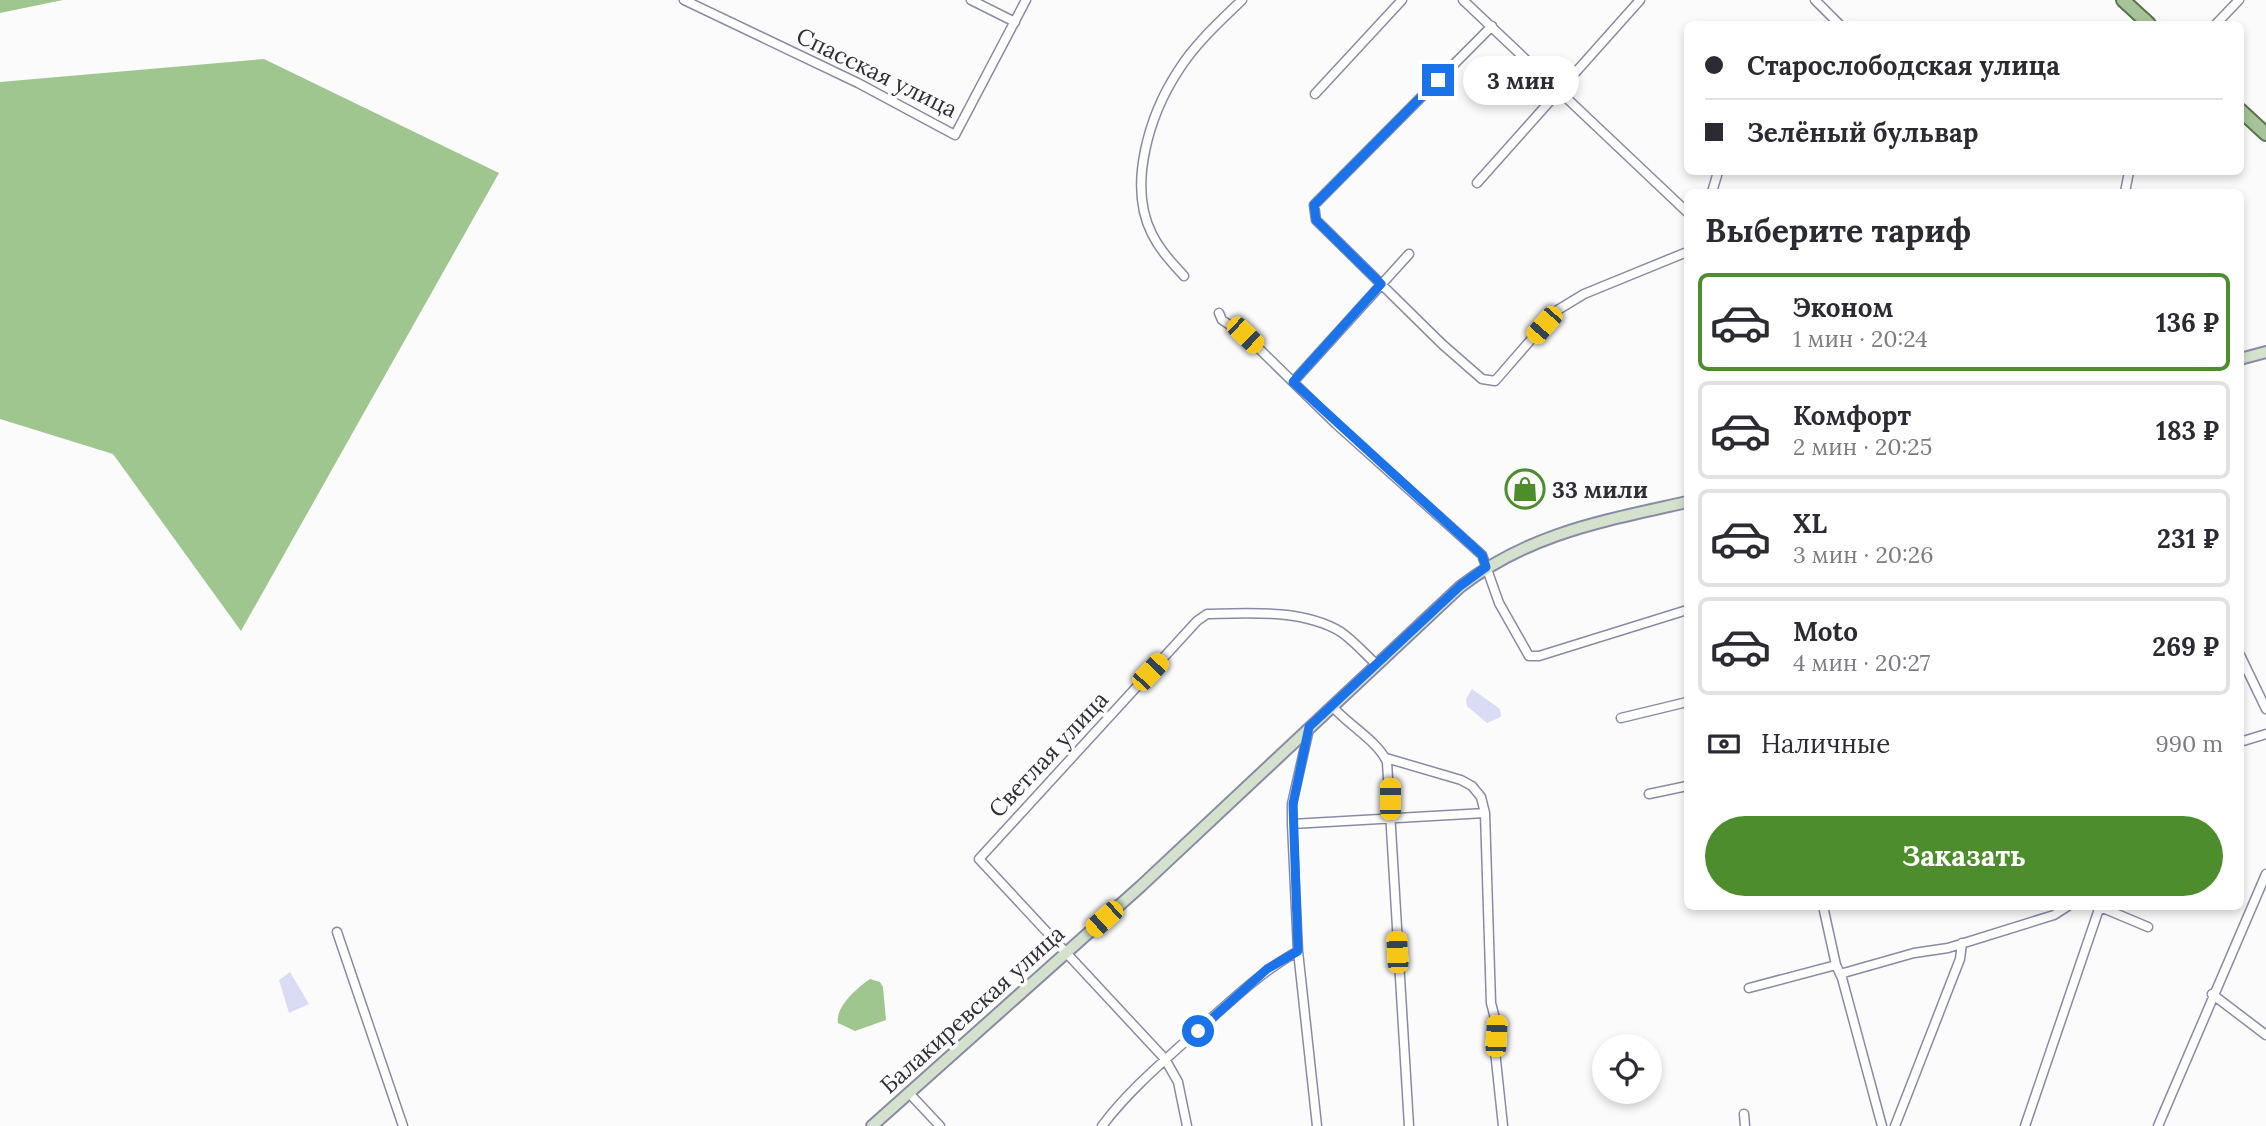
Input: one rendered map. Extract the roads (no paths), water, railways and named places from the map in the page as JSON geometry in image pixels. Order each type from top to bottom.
[{"type":"main road","points":[[2123,0],[2146,21]]},
{"type":"main road","points":[[2244,114],[2266,134]]},
{"type":"street","name":"Спасская улица","points":[[684,0],[858,83],[955,135],[1026,0]]},
{"type":"street","points":[[971,0],[1015,22]]},
{"type":"street","points":[[1184,276],[1151,232],[1142,200],[1141,176],[1146,149],[1178,70],[1201,40],[1242,0]]},
{"type":"street","points":[[1315,94],[1402,0]]},
{"type":"street","points":[[1463,0],[1684,209]]},
{"type":"street","points":[[1477,183],[1640,0]]},
{"type":"street","points":[[1815,0],[1836,21]]},
{"type":"street","points":[[2219,21],[2239,0]]},
{"type":"street","points":[[1492,26],[1314,205],[1316,220],[1482,379],[1495,381],[1556,311],[1584,294],[1684,253]]},
{"type":"street","points":[[1293,382],[1409,254]]},
{"type":"street","points":[[1219,313],[1222,320],[1245,335],[1482,555],[1499,603],[1529,656],[1539,656],[1684,611]]},
{"type":"street","points":[[2244,358],[2266,352]]},
{"type":"street","name":"Балакиревская улица","points":[[872,1126],[1066,953],[1460,586],[1486,567],[1556,534],[1684,503]]},
{"type":"street","name":"Светлая улица","points":[[1187,1126],[1178,1082],[1165,1059],[979,859],[1197,621],[1207,614],[1312,620],[1341,632],[1377,665]]},
{"type":"street","points":[[2244,663],[2266,709]]},
{"type":"street","points":[[1621,718],[1684,703]]},
{"type":"street","points":[[1332,706],[1385,758],[1461,780],[1472,786],[1481,797],[1485,813],[1491,1003],[1496,1022],[1494,1051],[1503,1126]]},
{"type":"street","points":[[1309,727],[1294,793],[1292,824],[1298,951],[1317,1126]]},
{"type":"street","points":[[2244,741],[2266,734]]},
{"type":"street","points":[[1385,758],[1390,779],[1390,818],[1409,1126]]},
{"type":"street","points":[[1648,794],[1684,787]]},
{"type":"street","points":[[1292,824],[1485,813]]},
{"type":"street","points":[[2158,1126],[2212,994],[2266,874]]},
{"type":"street","points":[[1824,910],[1882,1126]]},
{"type":"street","points":[[1749,988],[1962,943],[2054,915],[2062,910]]},
{"type":"street","points":[[2025,1126],[2098,910]]},
{"type":"street","points":[[2106,910],[2148,927]]},
{"type":"street","points":[[337,932],[403,1126]]},
{"type":"street","points":[[1895,1126],[1959,960],[1962,943]]},
{"type":"street","points":[[1102,1126],[1165,1059],[1267,969],[1298,951]]},
{"type":"street","points":[[2212,994],[2266,1035]]},
{"type":"street","points":[[909,1093],[940,1126]]},
{"type":"street","points":[[1744,1114],[1745,1126]]},
{"type":"water","points":[[1472,689],[1500,709],[1501,717],[1487,723],[1467,706],[1466,699]]},
{"type":"water","points":[[290,972],[309,1004],[289,1013],[279,980]]},
{"type":"place","name":"33 мили","points":[[1525,489]]}]
